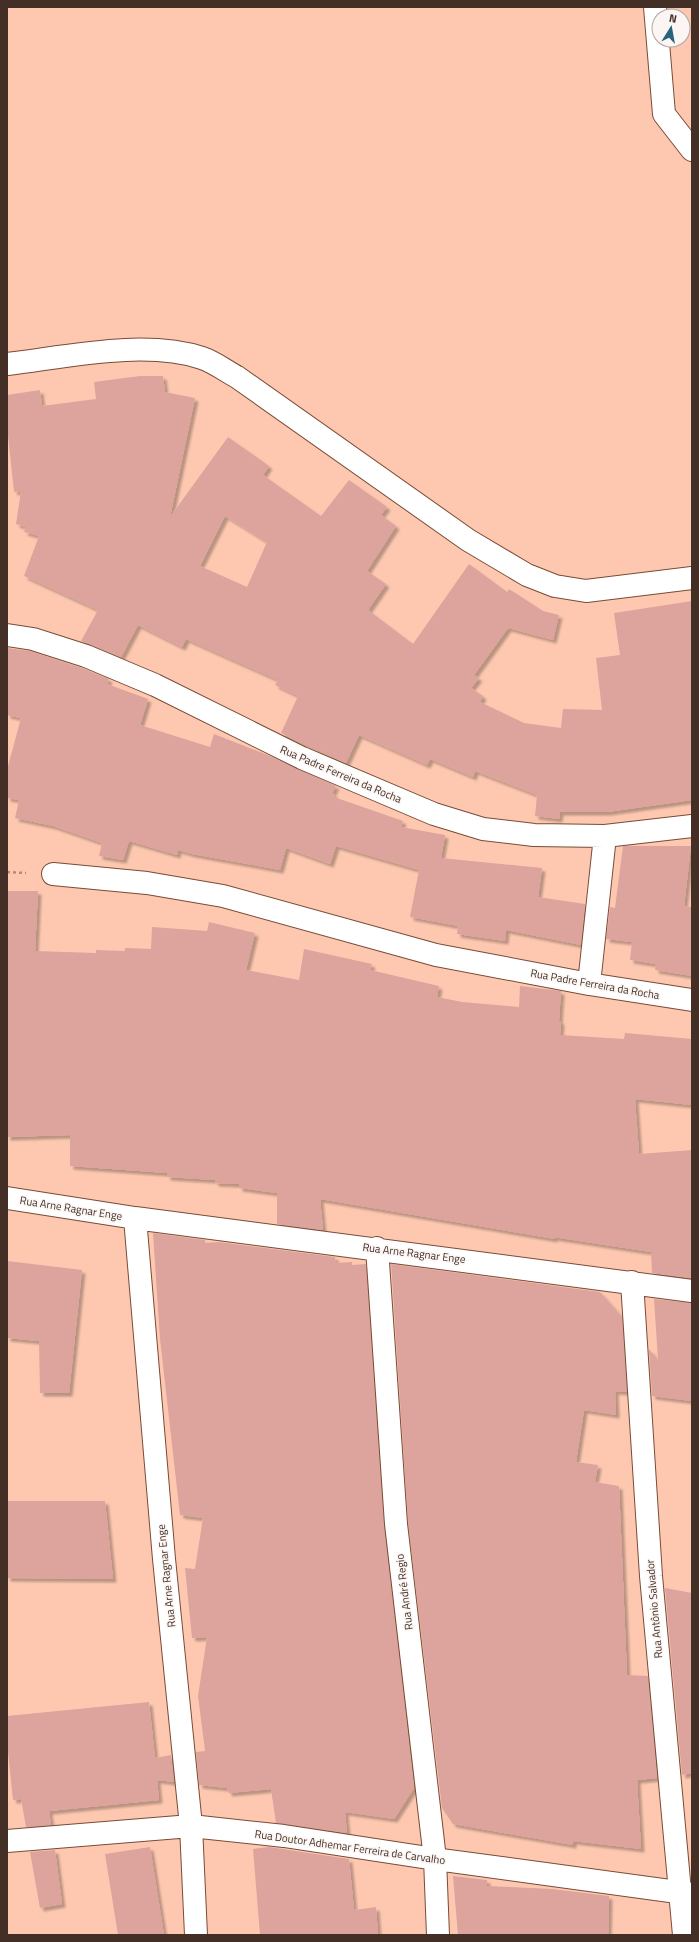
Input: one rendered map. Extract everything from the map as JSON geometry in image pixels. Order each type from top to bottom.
[{"type":"street","points":[[655,7],[664,114],[692,150]]},
{"type":"street","points":[[7,364],[127,350],[172,351],[203,358],[237,377],[468,540],[527,575],[555,586],[586,591],[692,578]]},
{"type":"street","name":"Rua Padre Ferreira da Rocha","points":[[7,636],[33,639],[86,656],[155,685],[302,758],[434,814],[483,829],[534,835],[605,836],[692,826]]},
{"type":"street","points":[[589,984],[605,836]]},
{"type":"street","name":"Rua Padre Ferreira da Rocha","points":[[53,874],[147,883],[223,896],[436,955],[589,984],[692,1000]]},
{"type":"street","name":"Rua Arne Ragnar Enge","points":[[7,1198],[135,1218],[378,1248],[692,1291]]},
{"type":"street","name":"Rua Arne Ragnar Enge","points":[[135,1218],[164,1559],[191,1826],[196,1935]]},
{"type":"street","name":"Rua André Regio","points":[[378,1248],[396,1524],[435,1859],[438,1935]]},
{"type":"street","name":"Rua Antônio Salvador","points":[[632,1282],[652,1583],[674,1833],[686,1893],[684,1935]]},
{"type":"street","name":"Rua Doutor Adhemar Ferreira de Carvalho","points":[[7,1841],[191,1826],[284,1836],[435,1859],[686,1893]]},
{"type":"building","points":[[140,376],[163,376],[165,392],[195,398],[170,517],[228,437],[269,466],[263,475],[321,516],[349,480],[387,507],[381,515],[396,526],[367,571],[386,584],[368,610],[413,644],[469,564],[507,592],[509,589],[543,611],[559,615],[553,640],[508,628],[474,675],[479,678],[471,688],[483,696],[480,702],[524,723],[561,728],[563,709],[602,710],[596,658],[620,655],[614,613],[692,601],[692,800],[607,812],[560,812],[559,819],[535,816],[537,795],[475,771],[473,777],[430,759],[427,765],[359,735],[346,763],[281,733],[298,696],[275,685],[278,680],[186,639],[182,647],[138,625],[121,657],[81,641],[98,610],[24,576],[39,536],[24,532],[26,527],[16,524],[21,491],[14,492],[7,426],[7,395],[40,390],[42,406],[96,399],[94,382]],"holes":[[[225,516],[267,542],[247,587],[200,566]]]},
{"type":"building","points":[[7,648],[30,651],[82,668],[109,679],[107,684],[148,699],[140,725],[210,747],[214,734],[270,756],[336,786],[332,793],[335,795],[334,797],[403,821],[401,827],[445,835],[441,858],[542,868],[538,897],[585,904],[581,945],[506,930],[505,941],[457,934],[458,926],[410,917],[419,870],[336,846],[330,864],[286,848],[280,870],[192,854],[178,850],[177,855],[129,841],[123,860],[99,856],[102,843],[53,826],[15,818],[19,800],[7,798],[7,770],[21,718],[7,715]]},
{"type":"building","points":[[623,846],[691,846],[684,906],[692,907],[692,976],[655,970],[656,964],[630,960],[632,942],[606,939],[610,907],[615,908]]},
{"type":"building","points":[[7,891],[38,891],[35,951],[96,953],[96,950],[125,951],[125,948],[151,949],[152,927],[207,931],[209,922],[255,933],[246,970],[299,980],[304,949],[372,964],[370,970],[439,986],[437,997],[462,1002],[519,1007],[520,986],[561,991],[559,1021],[561,1021],[560,1035],[624,1039],[625,1033],[692,1039],[692,1105],[635,1099],[639,1154],[692,1150],[692,1278],[652,1273],[651,1252],[553,1237],[555,1239],[320,1199],[323,1230],[277,1224],[277,1193],[239,1188],[239,1184],[215,1183],[215,1180],[167,1177],[167,1173],[70,1166],[70,1135],[7,1137]]},
{"type":"building","points":[[153,1233],[205,1240],[205,1243],[219,1242],[335,1257],[336,1263],[352,1262],[352,1265],[366,1264],[384,1525],[414,1788],[394,1819],[345,1812],[347,1833],[276,1823],[271,1789],[229,1793],[227,1788],[199,1785],[196,1752],[205,1751],[198,1696],[207,1637],[192,1638],[185,1568],[195,1569],[203,1518],[180,1515],[160,1339]]},
{"type":"building","points":[[7,1261],[82,1270],[69,1393],[40,1393],[39,1341],[7,1338]]},
{"type":"building","points":[[391,1264],[600,1292],[622,1317],[627,1392],[615,1391],[616,1415],[584,1410],[576,1462],[598,1465],[595,1482],[619,1486],[627,1675],[648,1676],[657,1778],[637,1780],[641,1849],[573,1841],[573,1845],[453,1824],[442,1808],[408,1523]]},
{"type":"building","points":[[654,1299],[692,1303],[692,1401],[652,1396],[649,1349],[658,1360]]},
{"type":"building","points":[[7,1501],[105,1501],[113,1579],[7,1578]]},
{"type":"building","points":[[665,1588],[692,1593],[692,1773],[682,1775]]},
{"type":"building","points":[[149,1702],[155,1758],[171,1755],[174,1782],[157,1780],[159,1800],[49,1811],[51,1825],[26,1827],[21,1799],[13,1800],[7,1742],[7,1716]]},
{"type":"building","points":[[150,1847],[164,1935],[118,1935],[105,1854]]},
{"type":"building","points":[[269,1847],[349,1859],[354,1910],[376,1907],[378,1935],[260,1935],[253,1849]]},
{"type":"building","points":[[55,1850],[62,1904],[40,1908],[30,1852]]},
{"type":"building","points":[[453,1876],[487,1880],[487,1886],[552,1889],[609,1896],[608,1935],[458,1935]]}]
